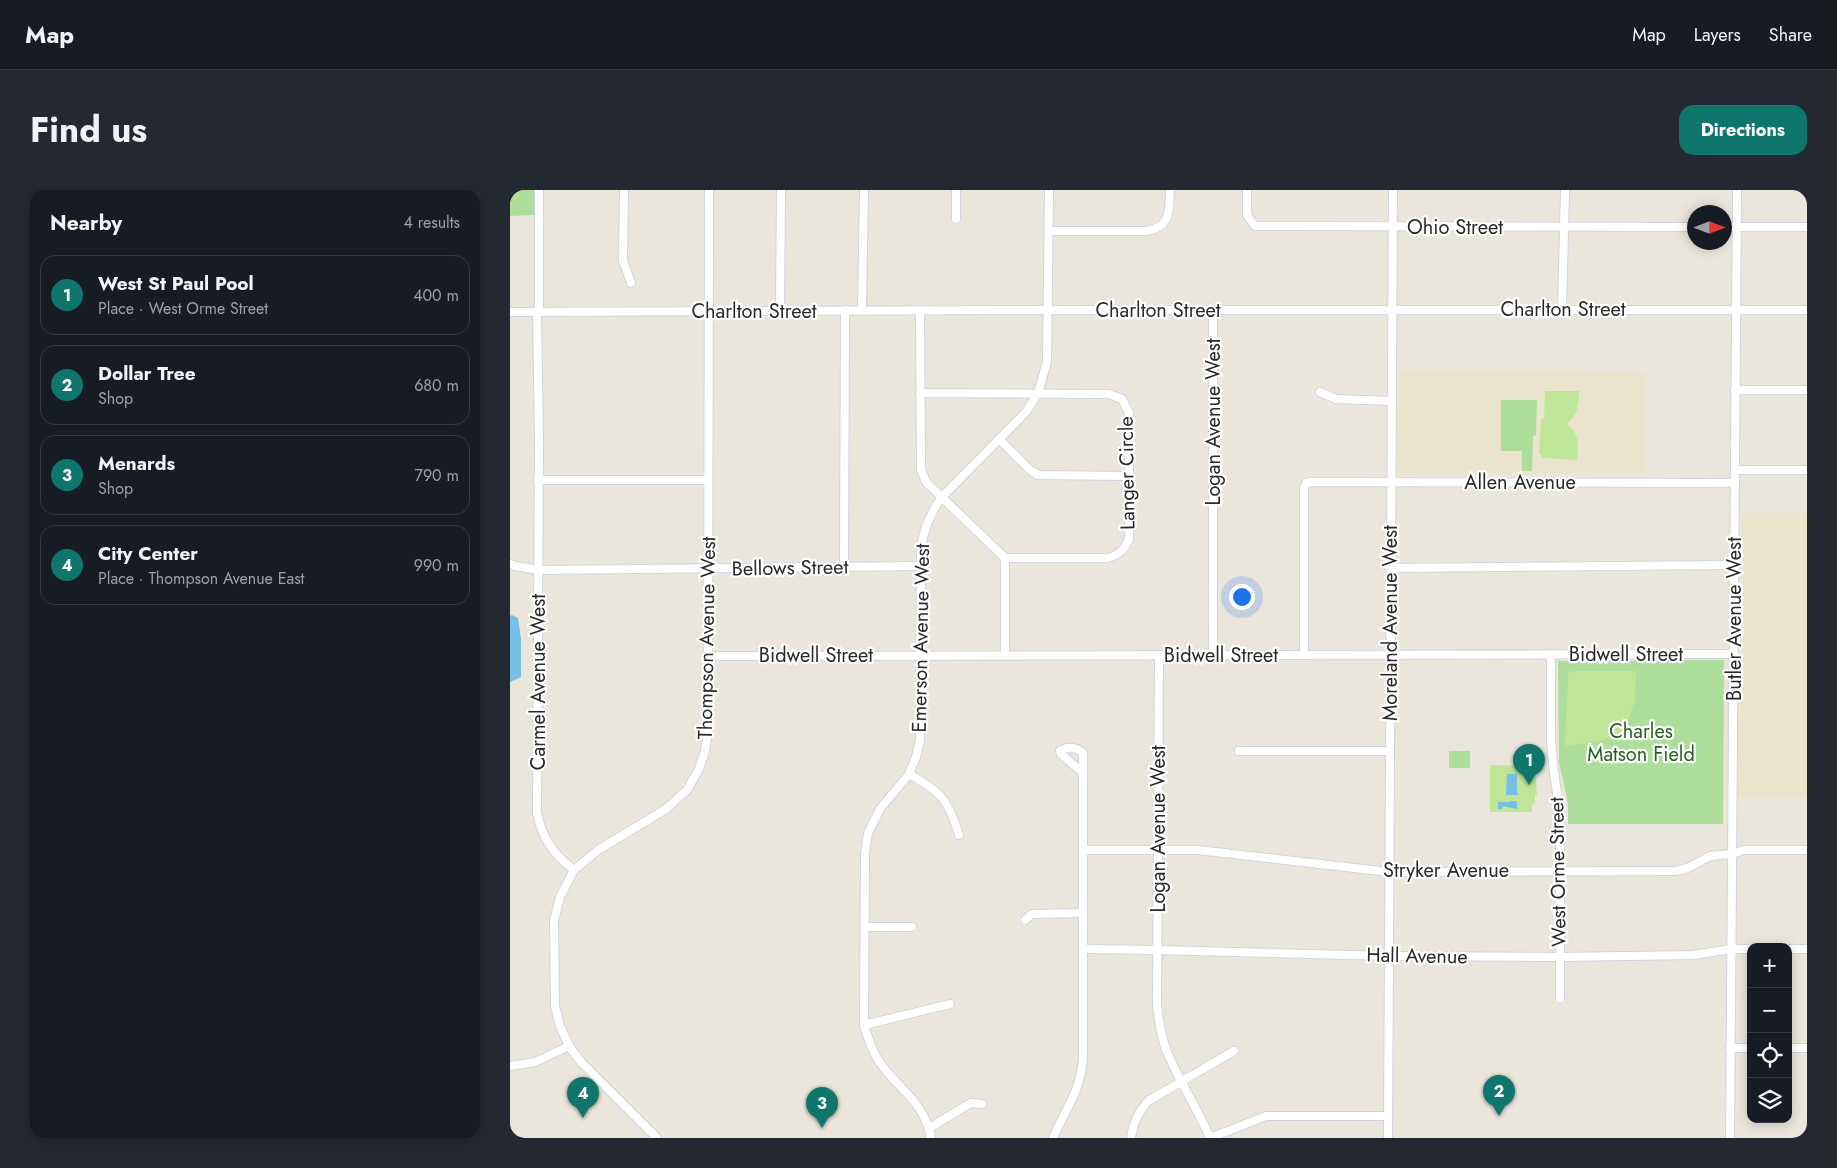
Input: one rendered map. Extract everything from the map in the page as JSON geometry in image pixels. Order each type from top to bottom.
[{"type":"street","name":"Carmel Avenue West","points":[[539,190],[537,813],[539,824],[550,847],[560,859],[574,870]]},
{"type":"street","points":[[624,190],[623,261],[631,283]]},
{"type":"street","name":"Thompson Avenue West","points":[[657,1138],[581,1062],[569,1046],[560,1026],[555,1006],[554,921],[560,897],[574,870],[598,850],[666,809],[687,790],[699,769],[705,751],[708,732],[709,190]]},
{"type":"street","points":[[780,311],[781,190]]},
{"type":"street","points":[[862,310],[864,190]]},
{"type":"street","points":[[956,190],[956,219]]},
{"type":"street","name":"Emerson Avenue West","points":[[864,1025],[865,853],[868,833],[880,809],[909,774],[920,740],[920,566],[924,530],[931,513],[941,498],[1026,412],[1038,393],[1047,362],[1049,190]]},
{"type":"street","points":[[1049,231],[1148,232],[1156,230],[1169,215],[1170,190]]},
{"type":"street","name":"Ohio Street","points":[[1247,190],[1247,215],[1254,226],[1687,227]]},
{"type":"street","name":"Moreland Avenue West","points":[[1388,1138],[1393,190]]},
{"type":"street","points":[[1562,309],[1565,190]]},
{"type":"street","name":"Butler Avenue West","points":[[1730,1138],[1737,190]]},
{"type":"street","points":[[1732,227],[1807,227]]},
{"type":"street","points":[[844,567],[845,310]]},
{"type":"street","points":[[920,310],[921,469],[926,482],[941,498],[1005,558],[1005,655]]},
{"type":"street","name":"Logan Avenue West","points":[[1213,310],[1213,655]]},
{"type":"street","name":"Charlton Street","points":[[510,312],[1807,310]]},
{"type":"street","points":[[1735,390],[1807,390]]},
{"type":"street","points":[[1320,392],[1336,399],[1391,401]]},
{"type":"street","name":"Langer Circle","points":[[920,393],[1109,394],[1122,399],[1129,413],[1129,539],[1126,547],[1119,554],[1108,558],[1005,558]]},
{"type":"street","points":[[999,439],[1030,470],[1038,475],[1130,476]]},
{"type":"street","points":[[1735,470],[1807,470]]},
{"type":"street","points":[[538,480],[708,480]]},
{"type":"street","name":"Allen Avenue","points":[[1304,655],[1304,488],[1306,483],[1735,482]]},
{"type":"street","name":"Bellows Street","points":[[510,564],[538,570],[708,570],[734,567],[920,566]]},
{"type":"street","points":[[1390,568],[1734,565]]},
{"type":"street","name":"Bidwell Street","points":[[708,656],[1733,654]]},
{"type":"street","name":"Logan Avenue West","points":[[1159,655],[1157,1004],[1167,1052],[1201,1116],[1210,1138]]},
{"type":"street","name":"West Orme Street","points":[[1551,655],[1551,740],[1560,813],[1560,1000]]},
{"type":"street","points":[[1239,751],[1390,751]]},
{"type":"street","points":[[1053,1138],[1074,1097],[1082,1074],[1083,773]]},
{"type":"street","points":[[909,774],[932,787],[944,798],[952,812],[959,835]]},
{"type":"street","name":"Stryker Avenue","points":[[1083,850],[1198,850],[1389,872],[1676,871],[1688,868],[1710,856],[1732,854],[1744,850],[1807,850]]},
{"type":"street","points":[[1025,920],[1032,914],[1083,913]]},
{"type":"street","points":[[865,927],[912,927]]},
{"type":"street","points":[[1792,949],[1807,948]]},
{"type":"street","name":"Hall Avenue","points":[[1083,949],[1389,956],[1560,957],[1694,955],[1731,949],[1747,949]]},
{"type":"street","points":[[931,1138],[929,1128],[918,1105],[892,1078],[879,1061],[864,1025],[950,1004]]},
{"type":"street","points":[[510,1066],[535,1062],[569,1046]]},
{"type":"street","points":[[1730,1048],[1747,1048]]},
{"type":"street","points":[[1792,1048],[1807,1048]]},
{"type":"street","points":[[1132,1138],[1133,1125],[1139,1112],[1148,1102],[1234,1051]]},
{"type":"street","points":[[929,1128],[971,1103],[982,1104]]},
{"type":"street","points":[[1210,1138],[1266,1116],[1388,1116]]},
{"type":"shaded area","points":[[1645,372],[1645,473],[1398,473],[1398,373]]},
{"type":"shaded area","points":[[1741,513],[1807,513],[1807,797],[1723,797],[1723,824],[1568,824],[1568,804],[1559,762],[1558,661],[1741,660]]},
{"type":"green space","points":[[510,190],[534,190],[534,215],[510,216]]},
{"type":"green space","points":[[1545,391],[1579,391],[1577,409],[1574,417],[1567,424],[1576,435],[1578,445],[1577,460],[1543,458],[1539,452],[1541,419],[1544,419]]},
{"type":"green space","points":[[1501,400],[1537,400],[1532,471],[1522,471],[1522,451],[1501,451]]},
{"type":"green space","name":"Charles Matson Field","points":[[1724,660],[1723,824],[1568,824],[1568,804],[1559,762],[1558,661]]},
{"type":"green space","points":[[1572,671],[1636,671],[1635,701],[1624,730],[1600,741],[1565,746],[1568,674]]},
{"type":"green space","points":[[1449,751],[1470,751],[1470,768],[1449,768]]},
{"type":"green space","points":[[1490,765],[1535,766],[1537,795],[1535,795],[1535,803],[1532,804],[1532,812],[1490,812]]},
{"type":"water","points":[[510,616],[518,618],[521,639],[521,677],[510,682]]},
{"type":"water","points":[[1507,774],[1517,774],[1517,793],[1519,795],[1506,795]]},
{"type":"water","points":[[1517,801],[1517,809],[1503,806],[1502,809],[1498,809],[1498,802]]},
{"type":"place","name":"West St Paul Pool","points":[[1529,785]]},
{"type":"place","name":"Dollar Tree","points":[[1499,1116]]},
{"type":"place","name":"City Center","points":[[583,1118]]},
{"type":"place","name":"Menards","points":[[822,1128]]}]
